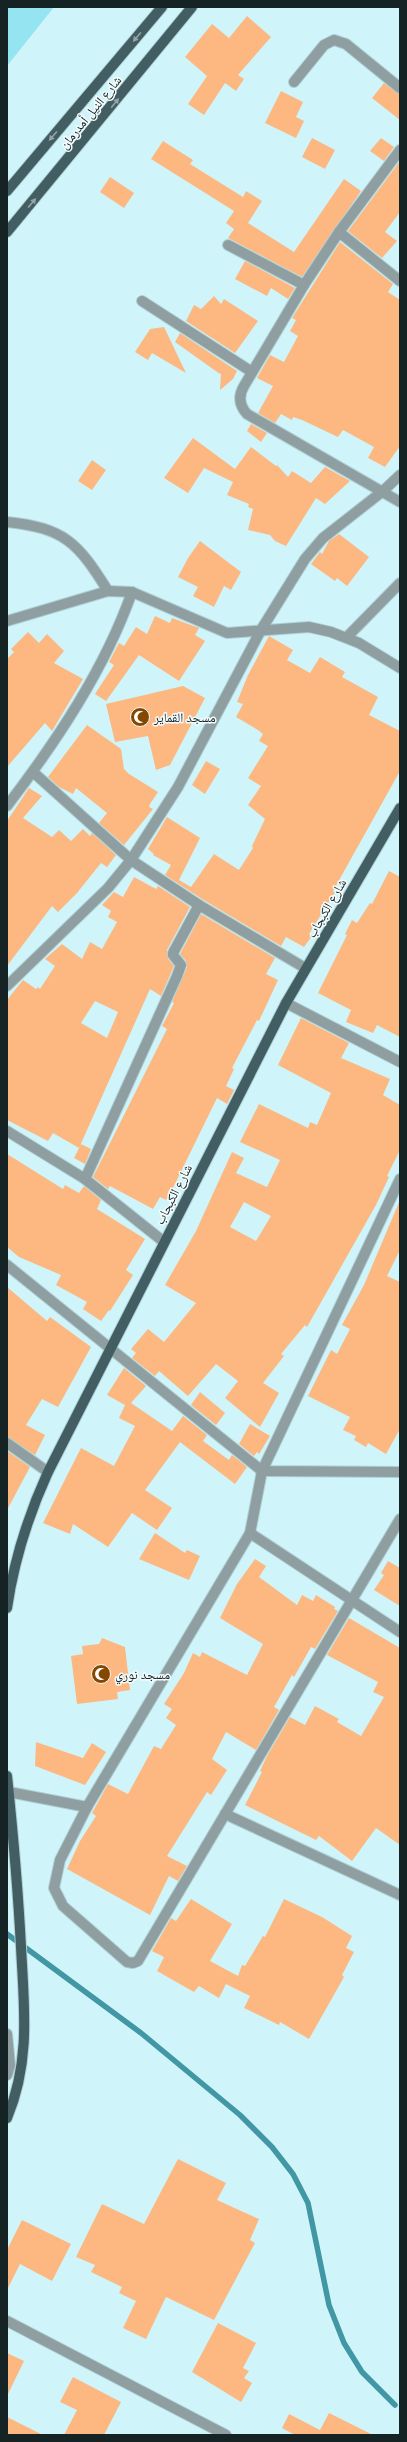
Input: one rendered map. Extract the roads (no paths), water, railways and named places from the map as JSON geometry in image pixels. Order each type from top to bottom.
[{"type":"main road","points":[[7,190],[162,7]]},
{"type":"main road","name":"شارع النيل أمدرمان","points":[[7,232],[192,7]]},
{"type":"main road","name":"شارع الكبجاب","points":[[7,1608],[11,1577],[30,1512],[48,1472],[286,1003],[400,808]]},
{"type":"main road","points":[[7,1776],[18,1903],[26,2035],[18,2086],[7,2118]]},
{"type":"street","points":[[294,82],[324,45],[334,40],[346,44],[400,88]]},
{"type":"street","points":[[400,150],[339,232],[304,285],[252,372],[240,397],[240,404],[247,414],[400,502]]},
{"type":"street","points":[[339,232],[400,281]]},
{"type":"street","points":[[228,245],[304,285]]},
{"type":"street","points":[[142,301],[252,372]]},
{"type":"street","points":[[7,986],[108,888],[131,860],[178,787],[261,630],[294,574],[313,549],[344,521],[383,491],[400,475]]},
{"type":"street","points":[[7,522],[33,525],[50,529],[65,537],[90,563],[108,591]]},
{"type":"street","points":[[347,637],[400,583]]},
{"type":"street","points":[[7,621],[108,591],[132,592],[227,633],[309,627],[347,637],[400,668]]},
{"type":"street","points":[[7,806],[33,772],[100,665],[123,617],[132,592]]},
{"type":"street","points":[[33,772],[131,860],[199,905],[306,968]]},
{"type":"street","points":[[85,1179],[177,976],[181,965],[173,953],[199,905]]},
{"type":"street","points":[[286,1003],[400,1062]]},
{"type":"street","points":[[7,1131],[85,1179],[164,1242]]},
{"type":"street","points":[[400,1179],[262,1471],[250,1533],[87,1807],[60,1860],[54,1888],[63,1906],[127,1962],[133,1963],[138,1960],[400,1519]]},
{"type":"street","points":[[7,1265],[262,1471],[400,1472]]},
{"type":"street","points":[[7,1443],[48,1472]]},
{"type":"street","points":[[250,1533],[400,1632]]},
{"type":"street","points":[[9,1792],[87,1807]]},
{"type":"street","points":[[225,1814],[400,1895]]},
{"type":"street","points":[[7,2034],[10,2065],[7,2075]]},
{"type":"street","points":[[7,2321],[226,2435]]},
{"type":"waterway","points":[[7,1934],[141,2033],[240,2115],[272,2147],[293,2174],[308,2203],[329,2305],[344,2343],[362,2372],[395,2405]]},
{"type":"place","name":"مسجد القماير","points":[[140,717]]},
{"type":"place","name":"مسجد نوري","points":[[101,1674]]}]
